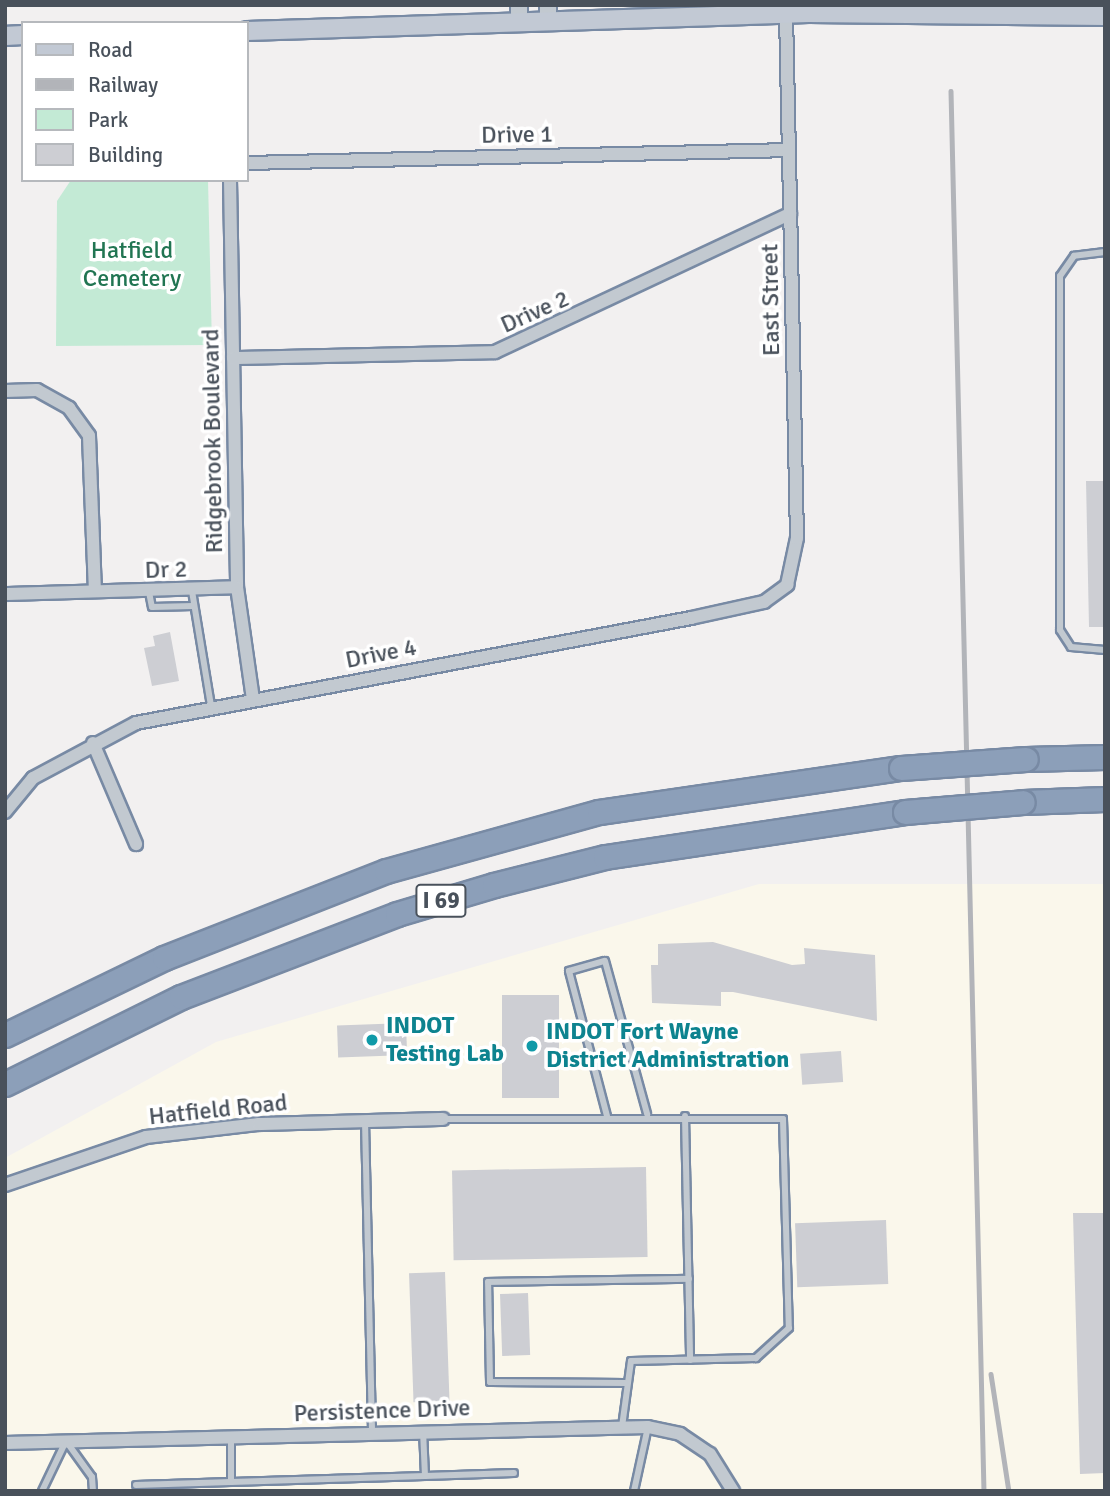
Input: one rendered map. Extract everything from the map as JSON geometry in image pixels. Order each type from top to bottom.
[{"type":"highway","name":"I 69","points":[[5,1035],[164,958],[386,871],[599,812],[901,768],[1026,759],[1105,757]]},
{"type":"highway","name":"I 69","points":[[5,1084],[181,997],[433,903],[605,856],[905,812],[1023,802],[1105,799]]},
{"type":"main road","points":[[248,31],[548,13],[1105,16]]},
{"type":"street","name":"East Street","points":[[786,14],[797,538],[787,585]]},
{"type":"street","name":"Drive 1","points":[[248,163],[789,150]]},
{"type":"street","name":"Ridgebrook Boulevard","points":[[230,182],[237,587],[253,700]]},
{"type":"street","name":"Drive 2","points":[[233,358],[495,352],[790,214]]},
{"type":"street","points":[[5,391],[37,390],[69,408],[89,436],[95,591]]},
{"type":"street","name":"Drive 4","points":[[5,812],[33,778],[93,743],[136,723],[211,706],[715,613],[764,602],[787,585]]},
{"type":"street","name":"Dr 2","points":[[5,594],[192,591],[237,587]]},
{"type":"street","points":[[93,743],[136,844]]},
{"type":"street","name":"Hatfield Road","points":[[5,1185],[146,1137],[259,1124],[443,1119]]},
{"type":"street","name":"Persistence Drive","points":[[5,1443],[648,1427],[680,1434],[710,1454],[733,1491]]},
{"type":"lane","points":[[1105,252],[1074,256],[1060,276],[1060,630],[1071,647],[1105,650]]},
{"type":"lane","points":[[192,591],[211,706]]},
{"type":"lane","points":[[149,592],[152,607],[193,606]]},
{"type":"lane","points":[[607,1116],[569,971],[605,961],[647,1114]]},
{"type":"lane","points":[[443,1119],[647,1114],[783,1119],[789,1328],[756,1358],[631,1361],[625,1383],[622,1427]]},
{"type":"lane","points":[[685,1116],[690,1360]]},
{"type":"lane","points":[[365,1121],[372,1433]]},
{"type":"lane","points":[[625,1383],[490,1382],[488,1282],[689,1279]]},
{"type":"lane","points":[[634,1491],[648,1427]]},
{"type":"lane","points":[[423,1431],[425,1476]]},
{"type":"lane","points":[[230,1437],[231,1482]]},
{"type":"lane","points":[[42,1491],[66,1441],[92,1477],[93,1491]]},
{"type":"lane","points":[[136,1485],[514,1473]]},
{"type":"shaded area","points":[[759,884],[1105,884],[1105,1491],[5,1491],[5,1158],[216,1042]]},
{"type":"green space","name":"Hatfield Cemetery","points":[[70,182],[208,182],[212,345],[56,346],[57,201]]},
{"type":"building","points":[[1086,481],[1105,481],[1105,627],[1089,627]]},
{"type":"building","points":[[170,632],[179,681],[152,686],[144,648],[155,646],[153,636]]},
{"type":"building","points":[[713,942],[792,965],[805,964],[804,948],[875,955],[877,1021],[733,992],[721,992],[721,1006],[652,1003],[651,965],[658,965],[658,944]]},
{"type":"building","name":"INDOT Fort Wayne District Administration","points":[[502,995],[559,995],[559,1098],[502,1098]]},
{"type":"building","name":"INDOT Testing Lab","points":[[406,1023],[407,1055],[338,1057],[337,1025]]},
{"type":"building","points":[[841,1051],[843,1082],[802,1085],[800,1054]]},
{"type":"building","points":[[646,1167],[648,1257],[454,1260],[452,1170]]},
{"type":"building","points":[[1073,1213],[1105,1213],[1105,1473],[1080,1474]]},
{"type":"building","points":[[886,1220],[888,1284],[797,1287],[795,1223]]},
{"type":"building","points":[[445,1272],[450,1401],[414,1402],[409,1273]]},
{"type":"building","points":[[528,1293],[530,1355],[502,1356],[500,1294]]},
{"type":"railway","points":[[951,91],[984,1491]]},
{"type":"railway","points":[[991,1374],[1009,1491]]},
{"type":"place","name":"INDOT Testing Lab","points":[[372,1040]]},
{"type":"place","name":"INDOT Fort Wayne District Administration","points":[[532,1046]]}]
